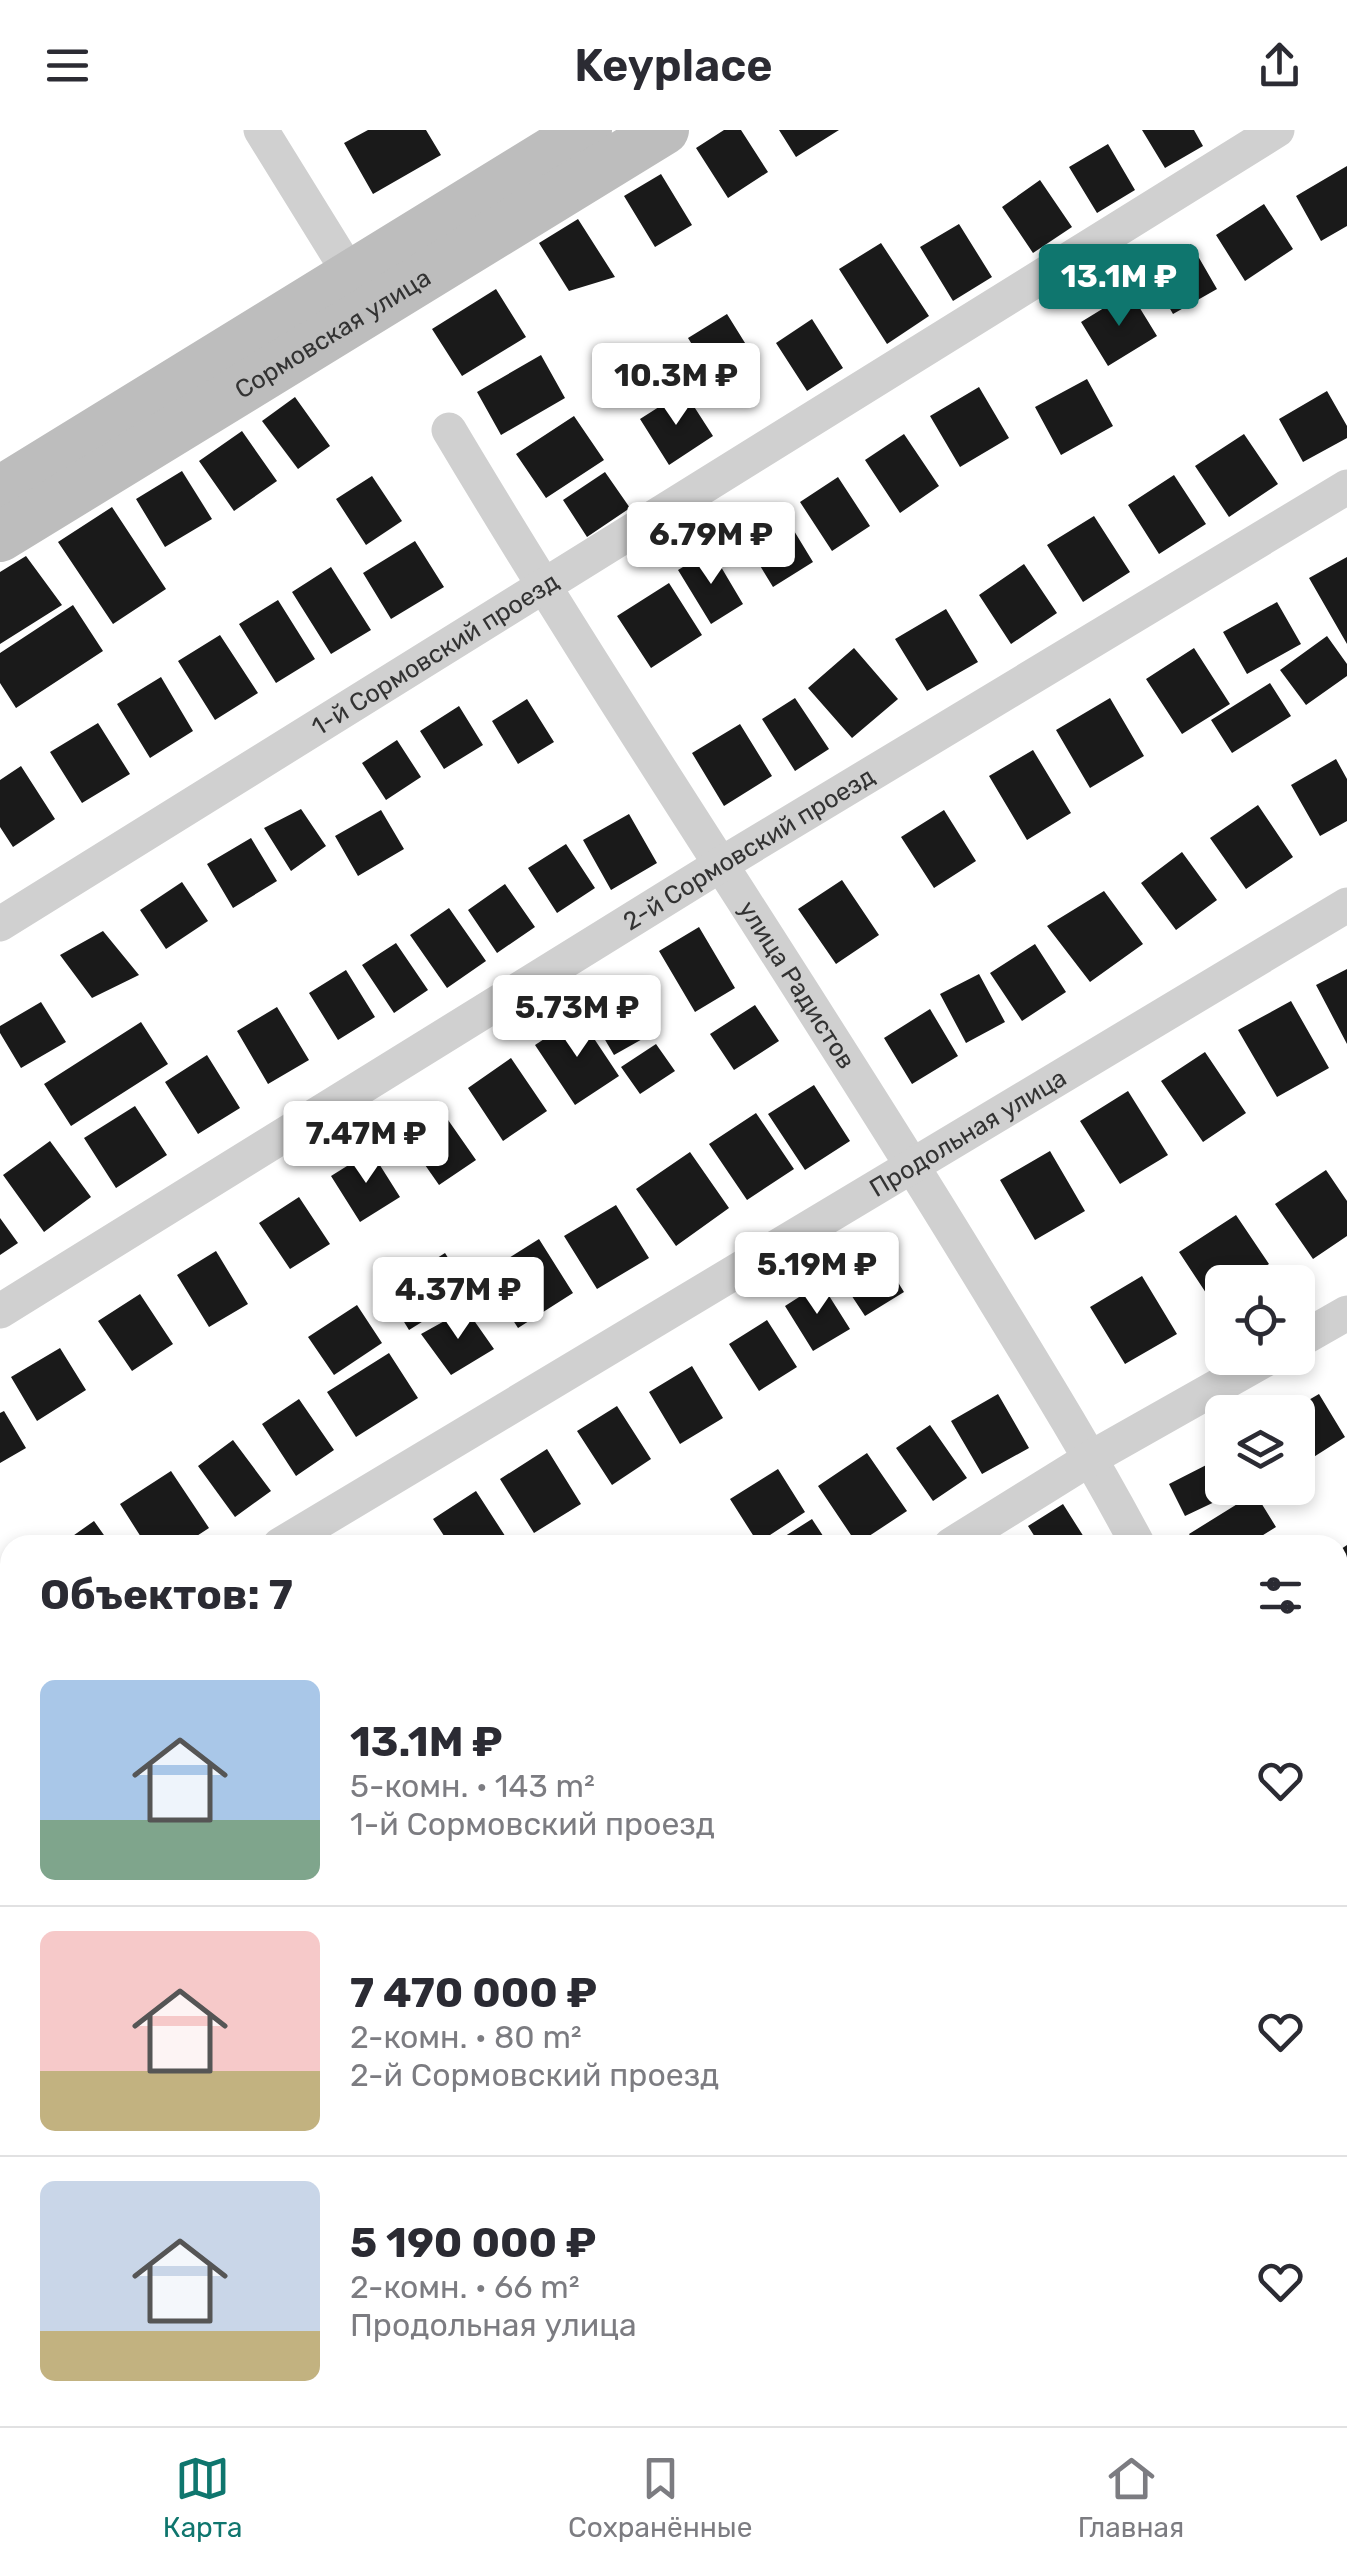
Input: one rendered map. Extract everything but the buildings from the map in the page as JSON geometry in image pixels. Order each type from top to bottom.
[{"type":"main road","name":"Сормовская улица","points":[[0,537],[362,293],[587,130]]},
{"type":"main road","name":"Сормовская улица","points":[[0,492],[664,130]]},
{"type":"street","points":[[261,130],[362,293]]},
{"type":"street","name":"1-й Сормовский проезд","points":[[0,924],[1277,130]]},
{"type":"street","name":"улица Радистов","points":[[448,430],[543,589],[912,1164],[1091,1458],[1133,1535]]},
{"type":"street","name":"2-й Сормовский проезд","points":[[0,1311],[720,865],[1347,487]]},
{"type":"street","name":"Продольная улица","points":[[297,1535],[1347,904]]},
{"type":"street","points":[[1315,1331],[1347,1313]]},
{"type":"street","points":[[966,1535],[1091,1458],[1238,1375]]}]
